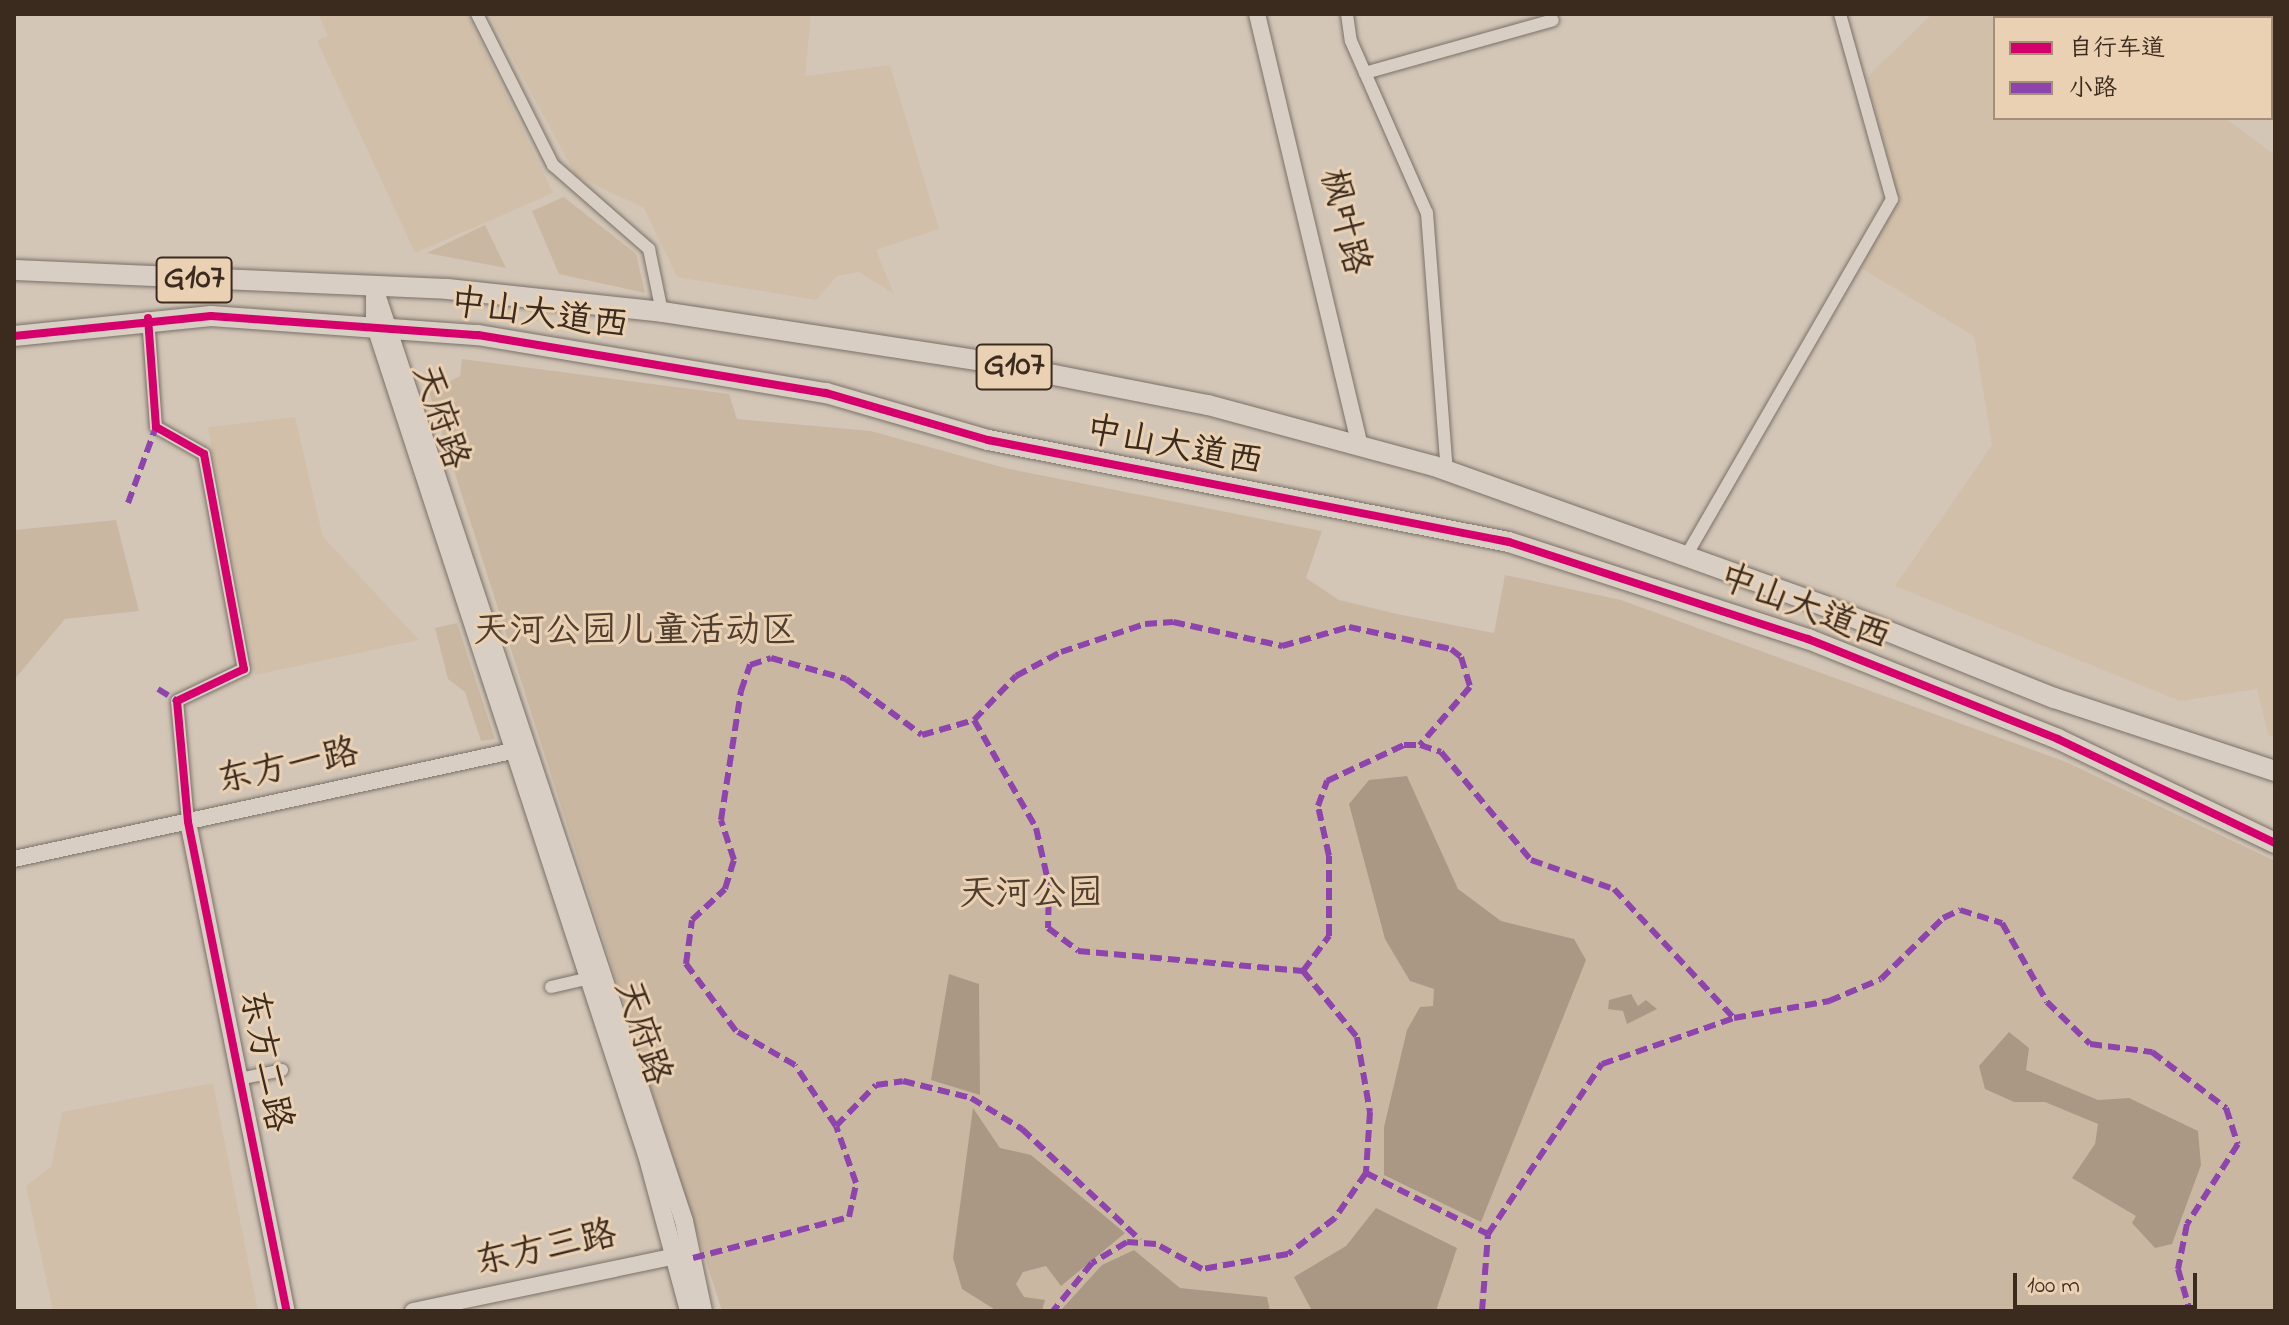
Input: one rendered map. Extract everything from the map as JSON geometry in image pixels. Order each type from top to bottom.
[{"type":"highway","name":"中山大道西","points":[[14,270],[375,291],[448,289],[662,312],[998,363],[1208,405],[1447,471],[1686,556],[2054,698],[2275,771]]},
{"type":"highway","name":"中山大道西","points":[[14,336],[148,318],[382,325],[778,384],[988,440],[1533,548],[1737,613],[1927,686],[2275,843]]},
{"type":"main road","name":"天府路","points":[[375,291],[382,325],[703,1311]]},
{"type":"main road","name":"天府路","points":[[521,749],[590,978],[685,1254],[689,1311]]},
{"type":"street","points":[[477,14],[553,165],[649,249],[662,312]]},
{"type":"street","name":"枫叶路","points":[[1257,14],[1360,446]]},
{"type":"street","points":[[1347,14],[1365,73],[1427,213],[1447,471]]},
{"type":"street","points":[[1686,556],[1892,199],[1840,14]]},
{"type":"street","points":[[1365,73],[1553,20]]},
{"type":"street","points":[[148,318],[155,420],[204,454],[244,669],[177,701],[188,822]]},
{"type":"street","name":"东方一路","points":[[14,859],[521,749]]},
{"type":"street","name":"东方二路","points":[[188,822],[287,1311]]},
{"type":"street","points":[[551,987],[590,978]]},
{"type":"street","points":[[239,1079],[282,1070]]},
{"type":"street","name":"东方三路","points":[[413,1311],[685,1254]]},
{"type":"shaded area","points":[[318,14],[467,14],[553,193],[415,253],[317,41],[328,36]]},
{"type":"shaded area","points":[[489,14],[811,14],[805,76],[890,65],[939,229],[876,250],[894,294],[859,272],[837,276],[816,300],[677,277],[644,208],[576,176]]},
{"type":"shaded area","points":[[1932,14],[1993,16],[1993,120],[2228,120],[2275,155],[2275,737],[2268,735],[2257,689],[2180,701],[1895,586],[1992,445],[1974,336],[1861,268],[1897,194],[1867,77]]},
{"type":"shaded area","points":[[295,417],[323,537],[419,640],[255,675],[208,427]]},
{"type":"shaded area","points":[[1407,776],[1458,889],[1501,921],[1574,939],[1586,960],[1481,1222],[1384,1175],[1384,1127],[1407,1030],[1420,1007],[1433,1006],[1434,989],[1410,981],[1385,939],[1349,804],[1369,780]]},
{"type":"shaded area","points":[[949,974],[979,984],[980,1095],[931,1080]]},
{"type":"shaded area","points":[[1631,994],[1638,1006],[1646,1000],[1657,1009],[1627,1024],[1623,1011],[1608,1009],[1609,1000]]},
{"type":"shaded area","points":[[2009,1032],[2029,1048],[2026,1070],[2098,1100],[2129,1098],[2198,1131],[2201,1165],[2172,1244],[2155,1248],[2132,1223],[2136,1216],[2072,1178],[2095,1144],[2098,1124],[2045,1102],[2014,1102],[1985,1089],[1979,1066]]},
{"type":"shaded area","points":[[213,1083],[258,1311],[53,1311],[26,1186],[51,1167],[62,1112]]},
{"type":"shaded area","points":[[973,1108],[1000,1148],[1031,1155],[1125,1233],[1061,1286],[1046,1266],[1023,1272],[1016,1284],[1024,1297],[1045,1300],[1042,1311],[997,1311],[962,1289],[953,1258]]},
{"type":"shaded area","points":[[1376,1208],[1457,1248],[1436,1311],[1312,1311],[1294,1277],[1346,1246]]},
{"type":"shaded area","points":[[1134,1250],[1180,1288],[1267,1297],[1270,1311],[1060,1311],[1102,1265]]},
{"type":"green space","points":[[564,197],[636,254],[645,293],[559,274],[532,211]]},
{"type":"green space","points":[[485,225],[506,268],[427,253]]},
{"type":"green space","name":"天河公园","points":[[462,359],[729,394],[737,419],[871,431],[1005,468],[1322,531],[1306,578],[1339,600],[1397,614],[1494,633],[1505,575],[1621,600],[2066,762],[2275,861],[2275,1311],[722,1311],[429,392],[460,376]]},
{"type":"green space","points":[[116,520],[139,611],[65,619],[14,680],[14,530]]},
{"type":"green space","points":[[457,623],[495,739],[481,741],[465,692],[448,679],[435,628]]},
{"type":"marked path","points":[[128,503],[156,427]]},
{"type":"marked path","points":[[693,1258],[849,1217],[856,1183],[836,1126],[795,1065],[736,1031],[686,964],[692,920],[725,889],[734,860],[721,820],[741,691],[750,665],[771,658],[846,679],[922,735],[974,720],[1016,676],[1061,652],[1145,624],[1173,622],[1282,646],[1349,627],[1451,649],[1461,657],[1470,687],[1420,745],[1441,752],[1531,860],[1614,889],[1734,1018]]},
{"type":"marked path","points":[[158,689],[177,701]]},
{"type":"marked path","points":[[974,720],[1036,828],[1049,885],[1048,928],[1078,951],[1303,971],[1357,1037],[1370,1112],[1366,1173],[1335,1218],[1288,1254],[1202,1269],[1156,1244],[1127,1242],[1092,1263],[1053,1311]]},
{"type":"marked path","points":[[1303,971],[1329,936],[1329,856],[1318,806],[1327,781],[1404,745],[1420,745]]},
{"type":"marked path","points":[[1482,1311],[1488,1234],[1602,1064],[1734,1018],[1829,1001],[1881,979],[1943,918],[1960,910],[2002,923],[2047,1002],[2090,1044],[2152,1052],[2226,1108],[2238,1144],[2187,1224],[2178,1269],[2190,1311]]},
{"type":"marked path","points":[[836,1126],[876,1085],[903,1081],[971,1098],[1022,1129],[1140,1240]]},
{"type":"marked path","points":[[1366,1173],[1488,1234]]},
{"type":"cycle path","points":[[14,336],[211,316],[478,335],[826,393],[988,440],[1509,542],[1808,639],[2058,739],[2275,843]]},
{"type":"cycle path","points":[[148,318],[156,427],[204,454],[244,669],[177,701],[188,822],[287,1311]]},
{"type":"park label","name":"天河公园儿童活动区","points":[[635,633]]}]
